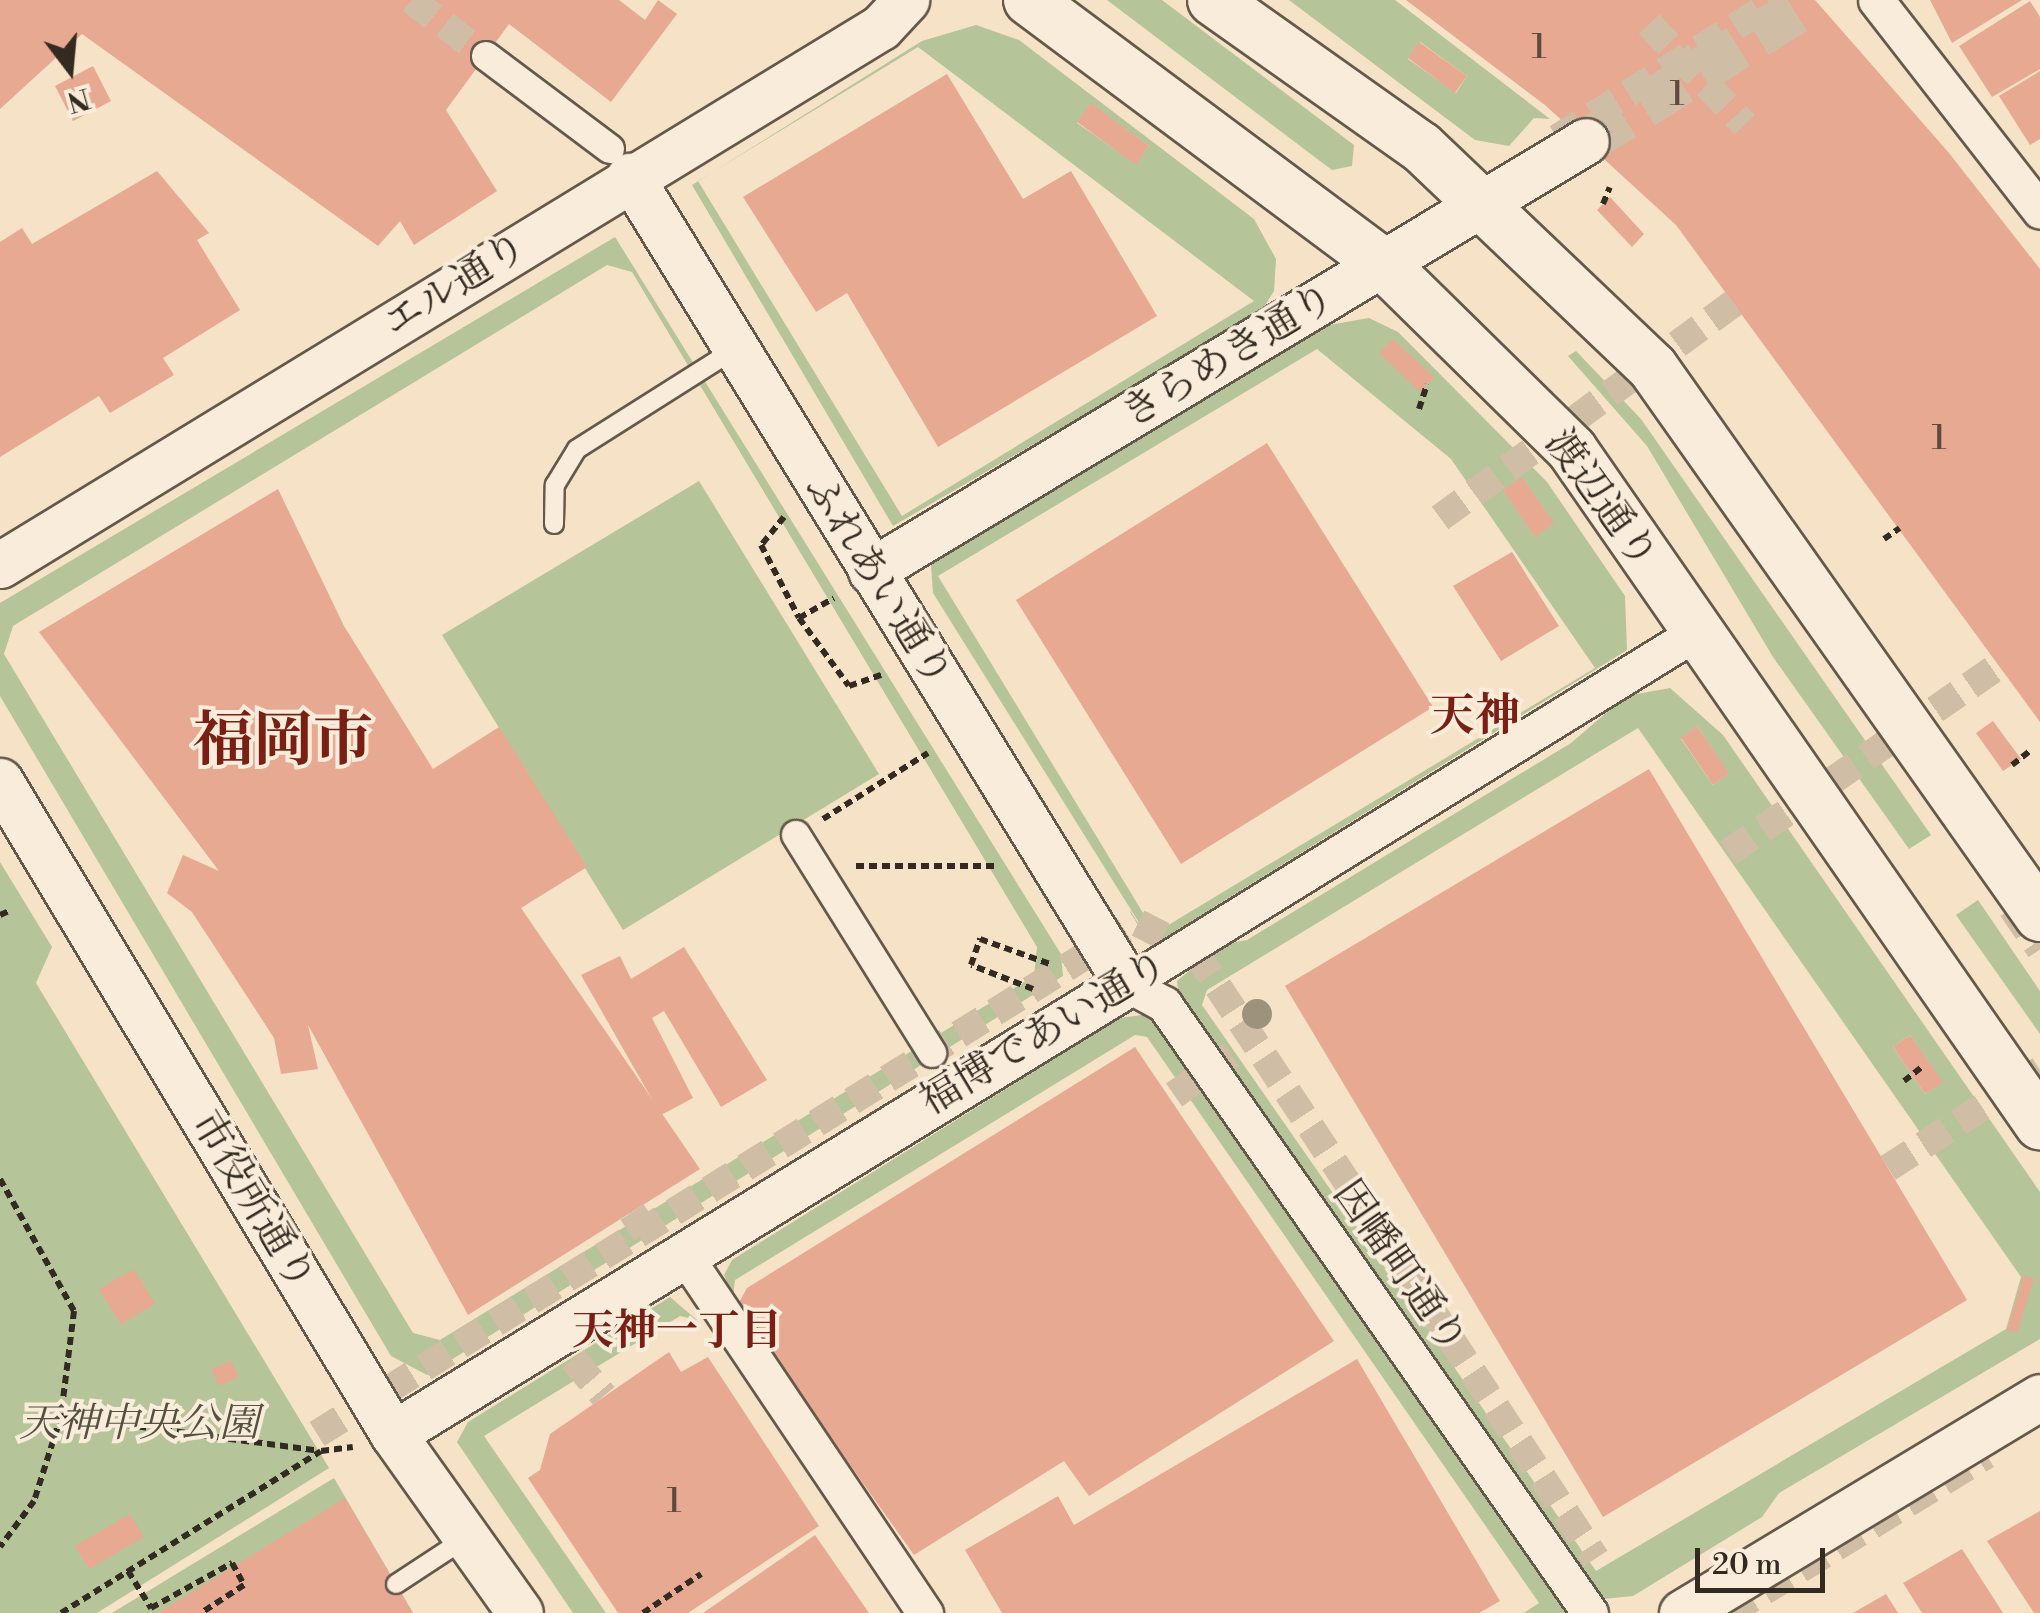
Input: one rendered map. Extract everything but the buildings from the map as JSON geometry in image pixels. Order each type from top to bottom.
[{"type":"main road","name":"渡辺通り","points":[[1029,0],[1383,264],[1572,450],[2040,1124]]},
{"type":"main road","points":[[1213,0],[1485,202],[1653,368],[2040,916]]},
{"type":"street","name":"エル通り","points":[[0,564],[620,163],[881,27],[906,0]]},
{"type":"street","points":[[1876,0],[2040,211]]},
{"type":"street","points":[[486,56],[620,163]]},
{"type":"street","name":"きらめき通り","points":[[871,571],[1586,141]]},
{"type":"street","name":"ふれあい通り","points":[[620,163],[1127,984]]},
{"type":"street","name":"福博であい通り","points":[[393,1434],[1696,633]]},
{"type":"street","name":"市役所通り","points":[[0,781],[393,1434],[520,1613]]},
{"type":"street","points":[[796,835],[932,1053]]},
{"type":"street","name":"因幡町通り","points":[[1127,984],[1164,1004],[1590,1613]]},
{"type":"street","points":[[683,1253],[925,1613]]},
{"type":"street","points":[[1682,1613],[2040,1397]]},
{"type":"lane","points":[[554,524],[555,485],[577,449],[735,349]]},
{"type":"lane","points":[[396,1584],[466,1538]]},
{"type":"path","points":[[1603,204],[1610,188]]},
{"type":"path","points":[[1418,409],[1427,384]]},
{"type":"path","points":[[784,517],[761,545],[799,618],[850,686],[881,676]]},
{"type":"path","points":[[1884,539],[1900,528]]},
{"type":"path","points":[[799,618],[834,598]]},
{"type":"path","points":[[2012,765],[2032,750]]},
{"type":"path","points":[[796,835],[928,753]]},
{"type":"path","points":[[821,876],[867,863],[996,866]]},
{"type":"path","points":[[0,914],[11,910]]},
{"type":"path","points":[[1033,989],[971,965],[980,938],[1050,964]]},
{"type":"path","points":[[1904,1082],[1922,1066]]},
{"type":"path","points":[[0,1179],[74,1312],[61,1416],[34,1500],[0,1548]]},
{"type":"path","points":[[61,1416],[321,1452]]},
{"type":"path","points":[[61,1613],[321,1452],[393,1434]]},
{"type":"path","points":[[128,1571],[151,1608],[232,1563],[244,1585],[201,1613]]},
{"type":"path","points":[[643,1613],[702,1574]]},
{"type":"green space","points":[[1107,0],[1162,0],[1354,145],[1352,166],[1332,170]]},
{"type":"green space","points":[[1289,0],[1395,0],[1550,119],[1534,118],[1509,146],[1475,140]],"holes":[[[1420,42],[1467,76],[1456,93],[1408,59]]]},
{"type":"green space","points":[[976,25],[1019,40],[1254,219],[1276,259],[1274,291],[1261,312],[893,526],[692,185],[698,181],[902,516],[1254,301],[918,47],[712,172],[922,41]],"holes":[[[1091,104],[1149,146],[1136,164],[1077,123]]]},
{"type":"green space","points":[[615,237],[1061,954],[1063,976],[427,1375],[391,1356],[0,696],[0,603]],"holes":[[[607,265],[632,272],[1037,947],[1034,976],[440,1340],[413,1333],[4,654],[13,626]]]},
{"type":"green space","points":[[1369,318],[1398,332],[1547,482],[1625,596],[1627,650],[1153,945],[933,593],[931,565],[1312,328]],"holes":[[[1317,349],[1451,459],[1595,668],[1165,927],[1151,926],[938,576]]]},
{"type":"green space","points":[[1576,351],[1641,419],[1931,835],[1909,849],[1773,657],[1647,446],[1568,356]]},
{"type":"green space","points":[[699,481],[879,774],[623,930],[442,635]]},
{"type":"green space","points":[[1670,688],[1723,735],[2040,1192],[2040,1339],[1779,1493],[1762,1517],[1633,1596],[1603,1599],[1179,998],[1177,981],[1220,945],[1247,940],[1571,743],[1626,696]],"holes":[[[1697,726],[1728,773],[1713,785],[1681,739]],[[1638,728],[2021,1277],[2006,1329],[1596,1571],[1202,1005],[1207,990]],[[1910,1035],[1942,1082],[1925,1094],[1893,1047]]]},
{"type":"green space","name":"天神中央公園","points":[[0,862],[52,947],[36,983],[329,1468],[97,1613],[0,1613]]},
{"type":"green space","points":[[1978,900],[2040,991],[2040,1034],[1956,915]]},
{"type":"green space","points":[[1149,1014],[1160,1020],[1570,1613],[1524,1613],[1539,1603],[1147,1037],[1135,1035],[735,1280],[733,1297],[724,1275],[732,1260],[1120,1018]]},
{"type":"green space","points":[[670,1297],[697,1320],[680,1316],[484,1436],[606,1613],[573,1613],[457,1442],[468,1422]]},
{"type":"green space","points":[[334,1478],[413,1613],[112,1613]]},
{"type":"tunnel","points":[[411,0],[486,56]]},
{"type":"tunnel","points":[[1557,138],[1778,0]]},
{"type":"tunnel","points":[[1586,141],[1813,0]]},
{"type":"tunnel","points":[[1649,24],[1745,125]]},
{"type":"tunnel","points":[[1440,518],[1735,302]]},
{"type":"tunnel","points":[[1728,853],[2001,664]]},
{"type":"tunnel","points":[[2012,908],[2040,949]]},
{"type":"tunnel","points":[[317,1434],[1138,923],[1195,952],[1596,1559]]},
{"type":"tunnel","points":[[1174,1095],[1238,1050]]},
{"type":"tunnel","points":[[1888,1168],[2040,1070]]},
{"type":"tunnel","points":[[632,1212],[646,1233]]},
{"type":"tunnel","points":[[546,1327],[604,1396]]},
{"type":"tunnel","points":[[1728,1613],[1987,1455]]},
{"type":"district","name":"天神","points":[[1475,717]]},
{"type":"district","name":"福岡市","points":[[283,742]]},
{"type":"district","name":"天神一丁目","points":[[677,1332]]}]
